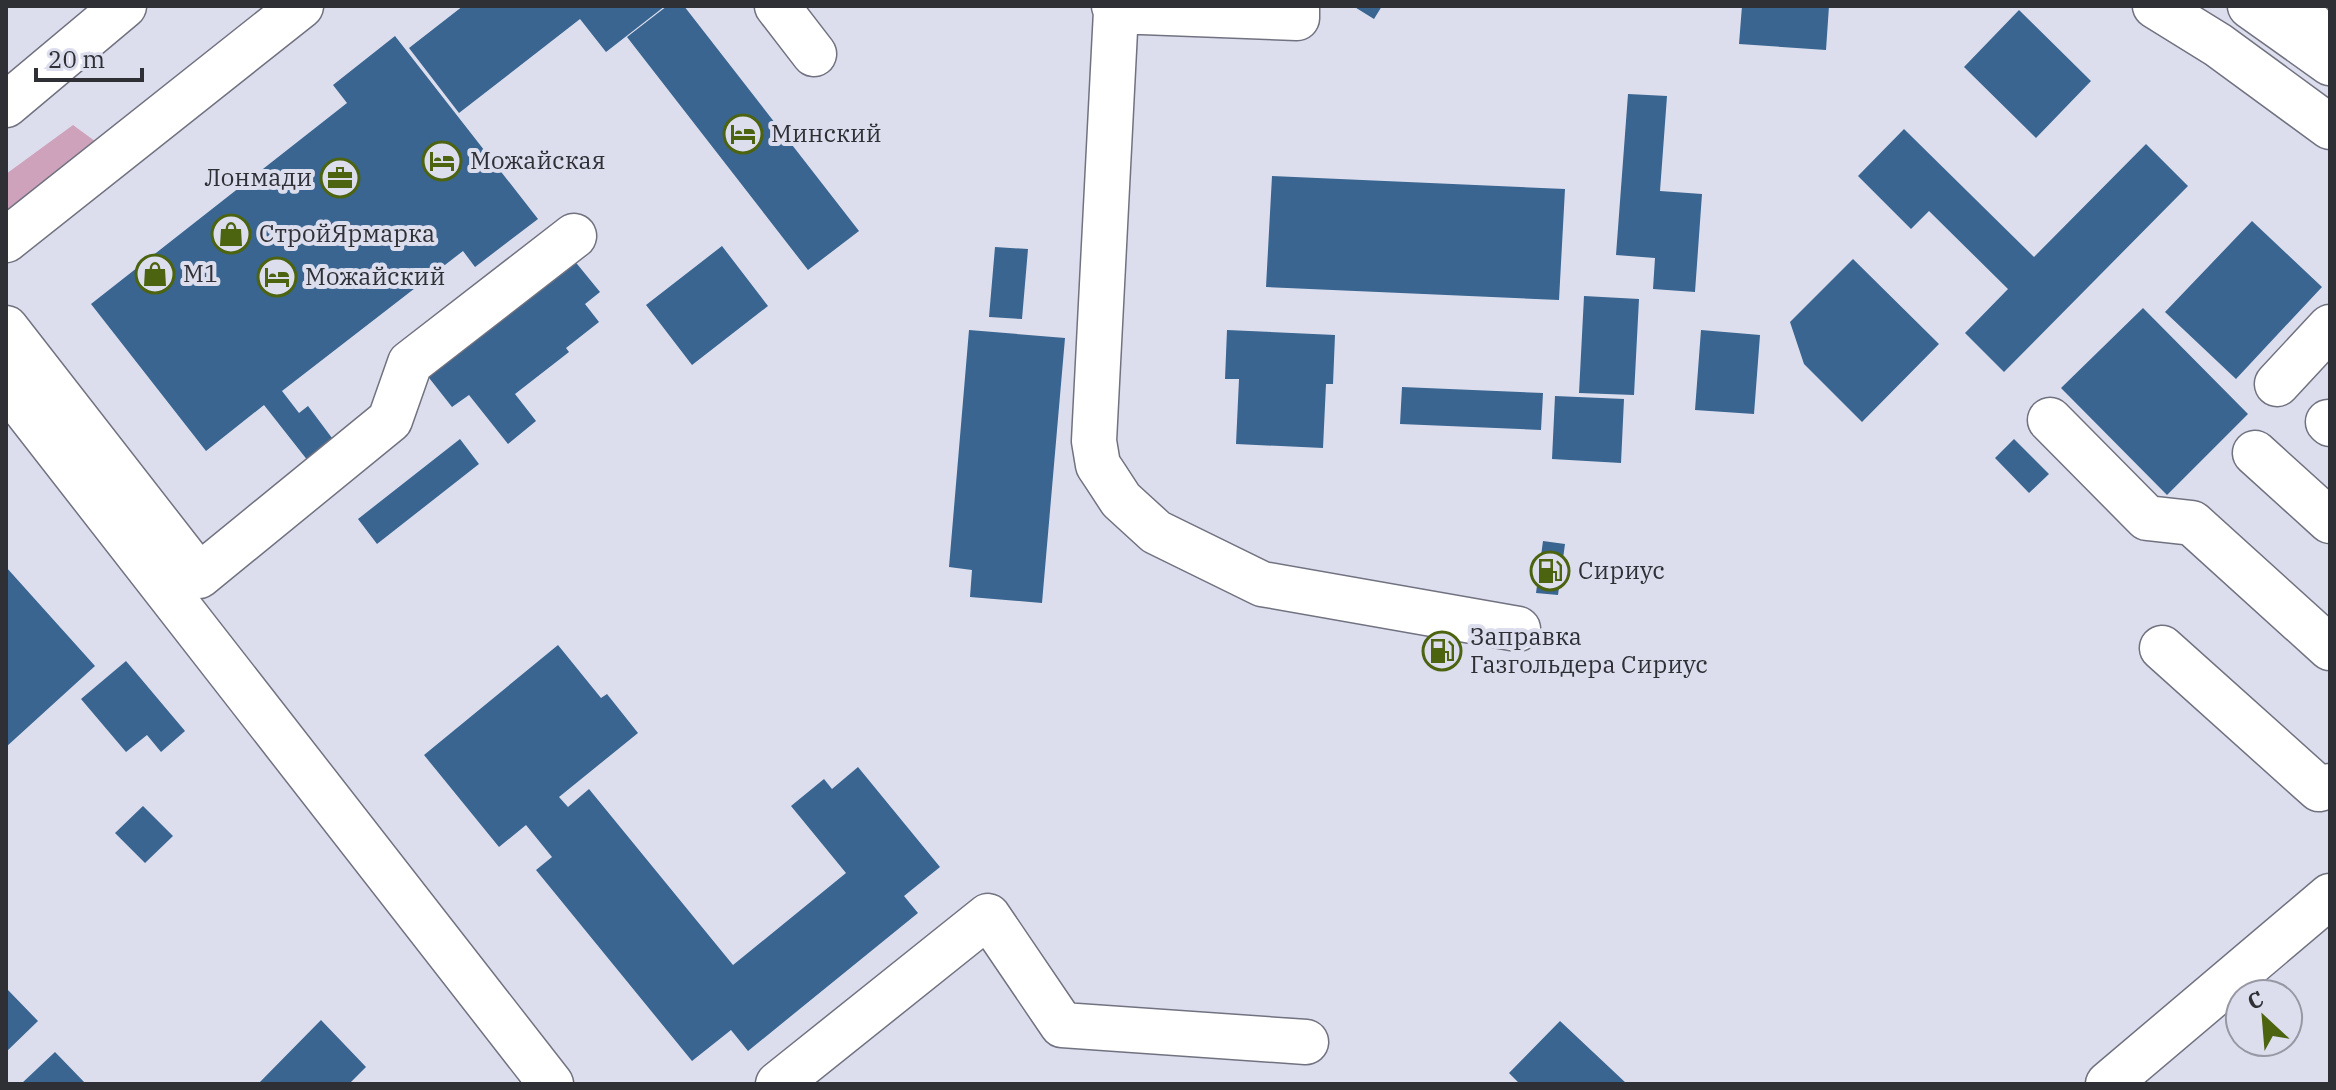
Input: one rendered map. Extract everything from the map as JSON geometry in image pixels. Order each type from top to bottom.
[{"type":"main road","points":[[6,105],[124,6]]},
{"type":"main road","points":[[6,240],[301,6]]},
{"type":"main road","points":[[777,6],[814,54]]},
{"type":"main road","points":[[1297,6],[1297,18],[1115,9],[1094,441],[1098,465],[1121,500],[1156,532],[1262,584],[1518,629]]},
{"type":"main road","points":[[2155,6],[2218,45],[2330,127]]},
{"type":"main road","points":[[2250,6],[2330,63]]},
{"type":"main road","points":[[2293,6],[2330,44]]},
{"type":"main road","points":[[6,328],[199,576],[390,420],[410,363],[574,236]]},
{"type":"main road","points":[[2277,384],[2330,327]]},
{"type":"main road","points":[[6,385],[551,1084]]},
{"type":"main road","points":[[2050,420],[2147,518],[2192,523],[2330,648]]},
{"type":"main road","points":[[2255,453],[2330,521]]},
{"type":"main road","points":[[2162,648],[2319,789],[2330,786]]},
{"type":"main road","points":[[2108,1084],[2330,896]]},
{"type":"main road","points":[[778,1084],[988,916],[1062,1025],[1306,1042]]},
{"type":"shaded area","points":[[73,125],[103,147],[6,218],[6,174]]},
{"type":"building","points":[[463,6],[665,6],[606,52],[580,19],[459,113],[409,48]]},
{"type":"building","name":"Минский","points":[[667,6],[684,6],[859,231],[808,270],[627,37]]},
{"type":"building","points":[[1353,6],[1382,6],[1374,19]]},
{"type":"building","points":[[1742,6],[1829,6],[1826,50],[1739,44]]},
{"type":"building","points":[[2019,10],[2091,81],[2036,138],[1964,67]]},
{"type":"building","name":"Можайский","points":[[395,36],[538,219],[475,267],[463,251],[282,391],[299,413],[308,406],[338,446],[312,466],[264,405],[206,451],[91,304],[347,103],[333,85]]},
{"type":"building","points":[[1628,94],[1667,96],[1660,191],[1702,194],[1695,292],[1653,289],[1655,258],[1616,255]]},
{"type":"building","points":[[1904,129],[2034,257],[2146,144],[2188,186],[2004,372],[1965,333],[2008,289],[1929,211],[1911,229],[1858,176]]},
{"type":"building","points":[[1272,176],[1565,189],[1559,300],[1266,287]]},
{"type":"building","points":[[2252,221],[2322,287],[2236,379],[2165,312]]},
{"type":"building","points":[[722,246],[768,306],[692,365],[646,305]]},
{"type":"building","points":[[995,247],[1028,249],[1022,319],[989,317]]},
{"type":"building","points":[[573,259],[600,292],[585,304],[599,322],[566,348],[569,352],[515,394],[536,421],[508,444],[469,395],[452,407],[426,374]]},
{"type":"building","points":[[1853,259],[1939,344],[1862,422],[1804,364],[1790,322]]},
{"type":"building","points":[[1584,296],[1639,299],[1634,395],[1579,393]]},
{"type":"building","points":[[2143,308],[2248,414],[2167,495],[2061,388]]},
{"type":"building","points":[[969,330],[1065,338],[1042,603],[970,597],[972,570],[949,567]]},
{"type":"building","points":[[1227,330],[1335,335],[1333,384],[1326,384],[1323,448],[1236,444],[1239,379],[1225,379]]},
{"type":"building","points":[[1701,330],[1760,335],[1754,414],[1695,410]]},
{"type":"building","points":[[1402,387],[1543,393],[1541,430],[1400,424]]},
{"type":"building","points":[[1555,396],[1624,399],[1621,463],[1552,459]]},
{"type":"building","points":[[460,439],[479,464],[377,544],[358,519]]},
{"type":"building","points":[[2014,439],[2049,474],[2029,493],[1995,458]]},
{"type":"building","points":[[1543,541],[1565,544],[1558,595],[1536,593]]},
{"type":"building","points":[[6,567],[95,666],[6,747]]},
{"type":"building","points":[[558,645],[601,698],[607,694],[638,733],[559,797],[568,807],[589,789],[733,965],[846,873],[791,806],[824,779],[832,789],[858,767],[940,867],[904,896],[918,913],[748,1051],[731,1030],[692,1061],[536,870],[552,857],[526,825],[499,847],[424,755]]},
{"type":"building","points":[[126,661],[185,731],[161,752],[147,735],[126,752],[81,699]]},
{"type":"building","points":[[143,806],[173,836],[145,863],[115,833]]},
{"type":"building","points":[[6,988],[38,1021],[6,1052]]},
{"type":"building","points":[[321,1020],[366,1067],[349,1084],[258,1084]]},
{"type":"building","points":[[1560,1021],[1627,1084],[1520,1084],[1509,1073]]},
{"type":"building","points":[[55,1052],[86,1084],[21,1084]]},
{"type":"place","name":"Минский","points":[[743,134]]},
{"type":"place","name":"Можайская","points":[[442,161]]},
{"type":"place","name":"Лонмади","points":[[340,178]]},
{"type":"place","name":"СтройЯрмарка","points":[[231,234]]},
{"type":"place","name":"М1","points":[[155,274]]},
{"type":"place","name":"Можайский","points":[[277,277]]},
{"type":"place","name":"Сириус","points":[[1550,571]]},
{"type":"place","name":"Заправка Газгольдера Сириус","points":[[1442,651]]}]
